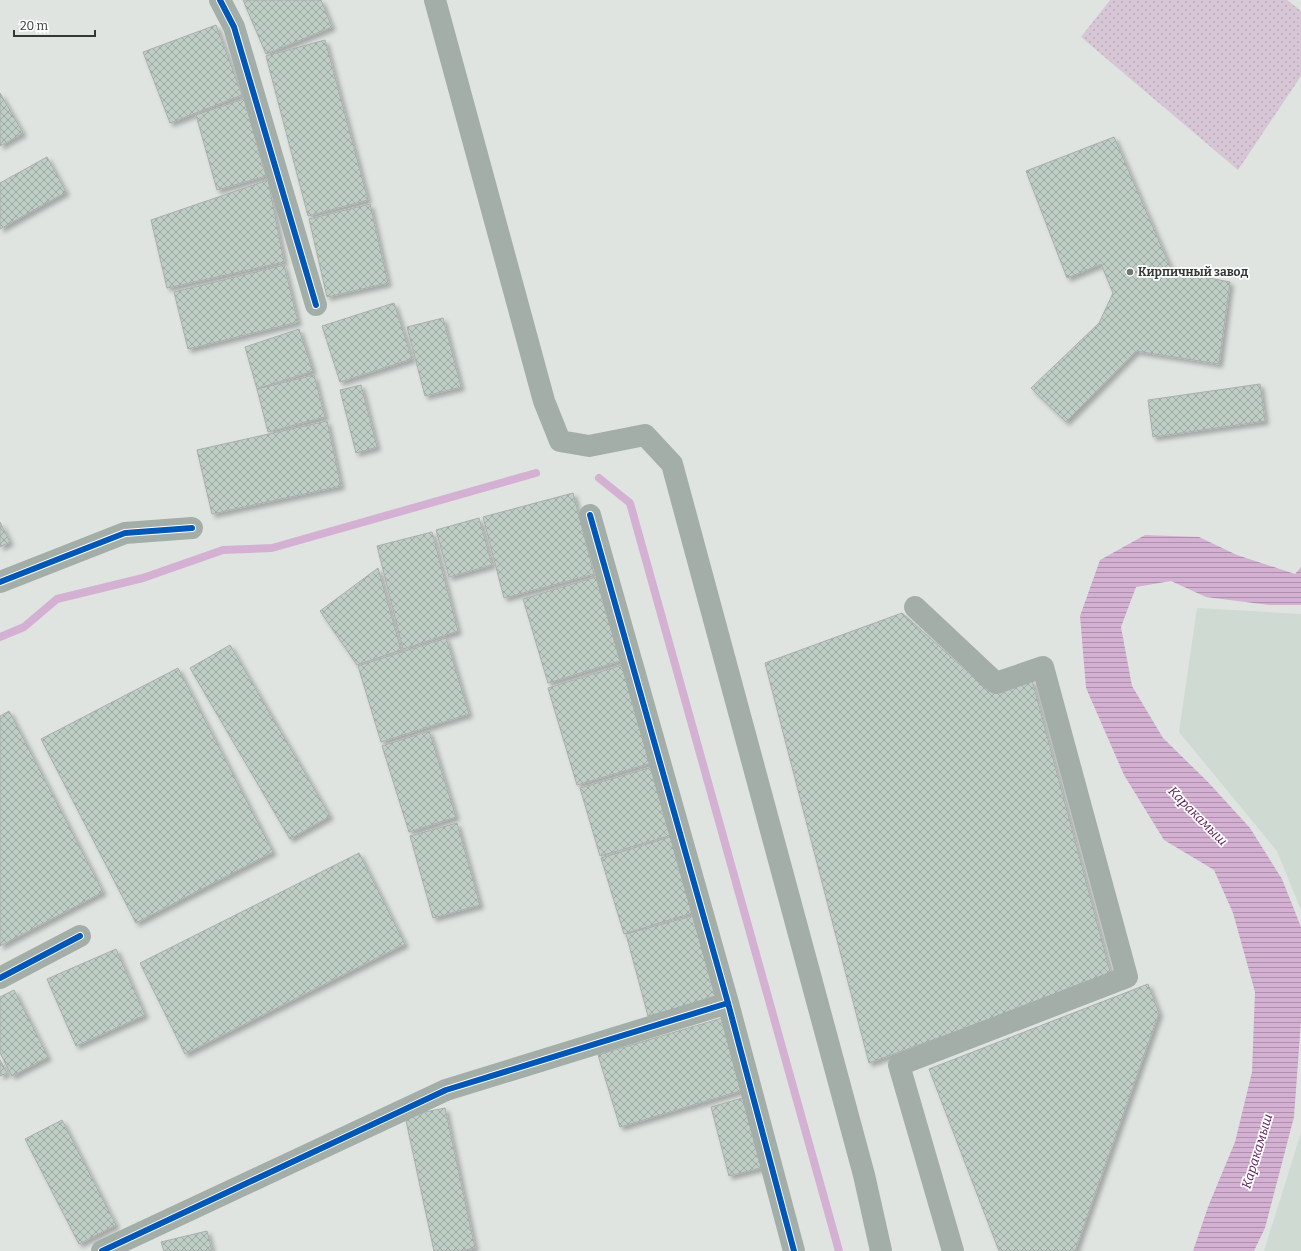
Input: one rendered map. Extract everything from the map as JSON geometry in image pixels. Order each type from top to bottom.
[{"type":"street","points":[[220,0],[234,28],[316,305]]},
{"type":"street","points":[[435,0],[544,401],[560,441],[589,446],[645,435],[672,464],[864,1175],[881,1251]]},
{"type":"street","points":[[590,515],[728,1003],[794,1251]]},
{"type":"street","points":[[0,582],[125,533],[192,528]]},
{"type":"street","points":[[915,607],[996,683],[1043,667],[1127,977],[900,1065],[953,1251]]},
{"type":"street","points":[[0,978],[80,936]]},
{"type":"street","points":[[102,1251],[446,1090],[728,1003]]},
{"type":"shaded area","points":[[1110,0],[1287,0],[1301,11],[1301,76],[1238,170],[1081,37]]},
{"type":"shaded area","points":[[1197,608],[1301,614],[1301,910],[1277,851],[1179,732]]},
{"type":"shaded area","points":[[1301,1133],[1301,1251],[1264,1251]]},
{"type":"water","name":"Каракамыш","points":[[1145,535],[1199,537],[1237,555],[1295,574],[1301,567],[1301,605],[1269,605],[1206,597],[1171,581],[1136,587],[1121,627],[1132,686],[1163,738],[1208,782],[1250,828],[1282,879],[1301,927],[1301,1021],[1294,1117],[1265,1228],[1254,1251],[1193,1251],[1208,1207],[1235,1142],[1252,1072],[1255,992],[1233,913],[1214,870],[1164,840],[1124,775],[1086,688],[1080,616],[1100,560]]},
{"type":"building","points":[[243,0],[321,0],[332,27],[266,54]]},
{"type":"building","points":[[216,25],[242,95],[170,123],[143,52]]},
{"type":"building","points":[[325,40],[368,200],[308,216],[266,56]]},
{"type":"building","points":[[0,93],[23,133],[0,146]]},
{"type":"building","points":[[244,99],[266,176],[217,190],[196,115]]},
{"type":"building","points":[[1114,137],[1172,271],[1230,282],[1219,364],[1136,351],[1066,422],[1031,388],[1099,323],[1113,293],[1101,264],[1067,278],[1026,171]]},
{"type":"building","points":[[47,157],[66,192],[0,229],[0,183]]},
{"type":"building","points":[[268,180],[284,262],[167,288],[151,220]]},
{"type":"building","points":[[370,204],[388,283],[327,297],[309,219]]},
{"type":"building","points":[[284,265],[298,322],[188,349],[174,292]]},
{"type":"building","points":[[394,303],[412,359],[340,382],[322,326]]},
{"type":"building","points":[[443,318],[461,387],[425,396],[407,327]]},
{"type":"building","points":[[299,329],[313,371],[257,389],[245,347]]},
{"type":"building","points":[[314,375],[325,417],[268,432],[257,389]]},
{"type":"building","points":[[1260,384],[1265,421],[1153,437],[1148,400]]},
{"type":"building","points":[[361,385],[377,447],[356,453],[340,390]]},
{"type":"building","points":[[327,421],[341,486],[212,514],[197,450]]},
{"type":"building","points":[[573,493],[594,574],[504,598],[483,517]]},
{"type":"building","points":[[479,518],[492,565],[449,577],[436,530]]},
{"type":"building","points":[[0,522],[10,542],[0,547]]},
{"type":"building","points":[[432,532],[458,631],[403,649],[377,546]]},
{"type":"building","points":[[378,568],[401,650],[357,665],[320,611]]},
{"type":"building","points":[[596,577],[620,661],[548,683],[523,599]]},
{"type":"building","points":[[902,613],[987,689],[1032,680],[1111,975],[869,1063],[765,663]]},
{"type":"building","points":[[446,638],[469,714],[381,742],[358,666]]},
{"type":"building","points":[[230,645],[330,816],[290,839],[190,668]]},
{"type":"building","points":[[622,665],[651,763],[577,785],[548,688]]},
{"type":"building","points":[[178,668],[273,852],[136,923],[41,739]]},
{"type":"building","points":[[9,711],[103,892],[0,946],[0,716]]},
{"type":"building","points":[[429,731],[456,817],[409,832],[382,746]]},
{"type":"building","points":[[652,767],[672,835],[600,856],[580,788]]},
{"type":"building","points":[[457,823],[480,905],[433,918],[410,836]]},
{"type":"building","points":[[673,836],[695,912],[624,934],[601,858]]},
{"type":"building","points":[[359,853],[405,944],[185,1054],[140,963]]},
{"type":"building","points":[[696,915],[718,997],[648,1016],[626,934]]},
{"type":"building","points":[[116,949],[145,1015],[76,1046],[47,979]]},
{"type":"building","points":[[1148,984],[1159,1013],[1075,1251],[999,1251],[929,1069]]},
{"type":"building","points":[[14,990],[48,1057],[12,1076],[0,1053],[0,997]]},
{"type":"building","points":[[722,1018],[743,1090],[620,1127],[598,1055]]},
{"type":"building","points":[[0,1060],[7,1073],[0,1076]]},
{"type":"building","points":[[746,1097],[764,1167],[729,1176],[711,1107]]},
{"type":"building","points":[[445,1108],[475,1248],[460,1251],[434,1251],[405,1116]]},
{"type":"building","points":[[62,1120],[116,1225],[79,1244],[25,1139]]},
{"type":"building","points":[[207,1231],[212,1251],[164,1251],[161,1242]]},
{"type":"waterway","points":[[0,637],[24,627],[57,599],[143,578],[223,550],[272,548],[536,473]]},
{"type":"waterway","points":[[599,478],[630,503],[839,1251]]},
{"type":"cycle path","points":[[220,0],[234,27],[316,305]]},
{"type":"cycle path","points":[[590,515],[728,1003],[794,1251]]},
{"type":"cycle path","points":[[0,582],[125,533],[192,528]]},
{"type":"cycle path","points":[[0,978],[80,936]]},
{"type":"cycle path","points":[[102,1251],[446,1090],[728,1003]]},
{"type":"place","name":"Кирпичный завод","points":[[1130,272]]}]
